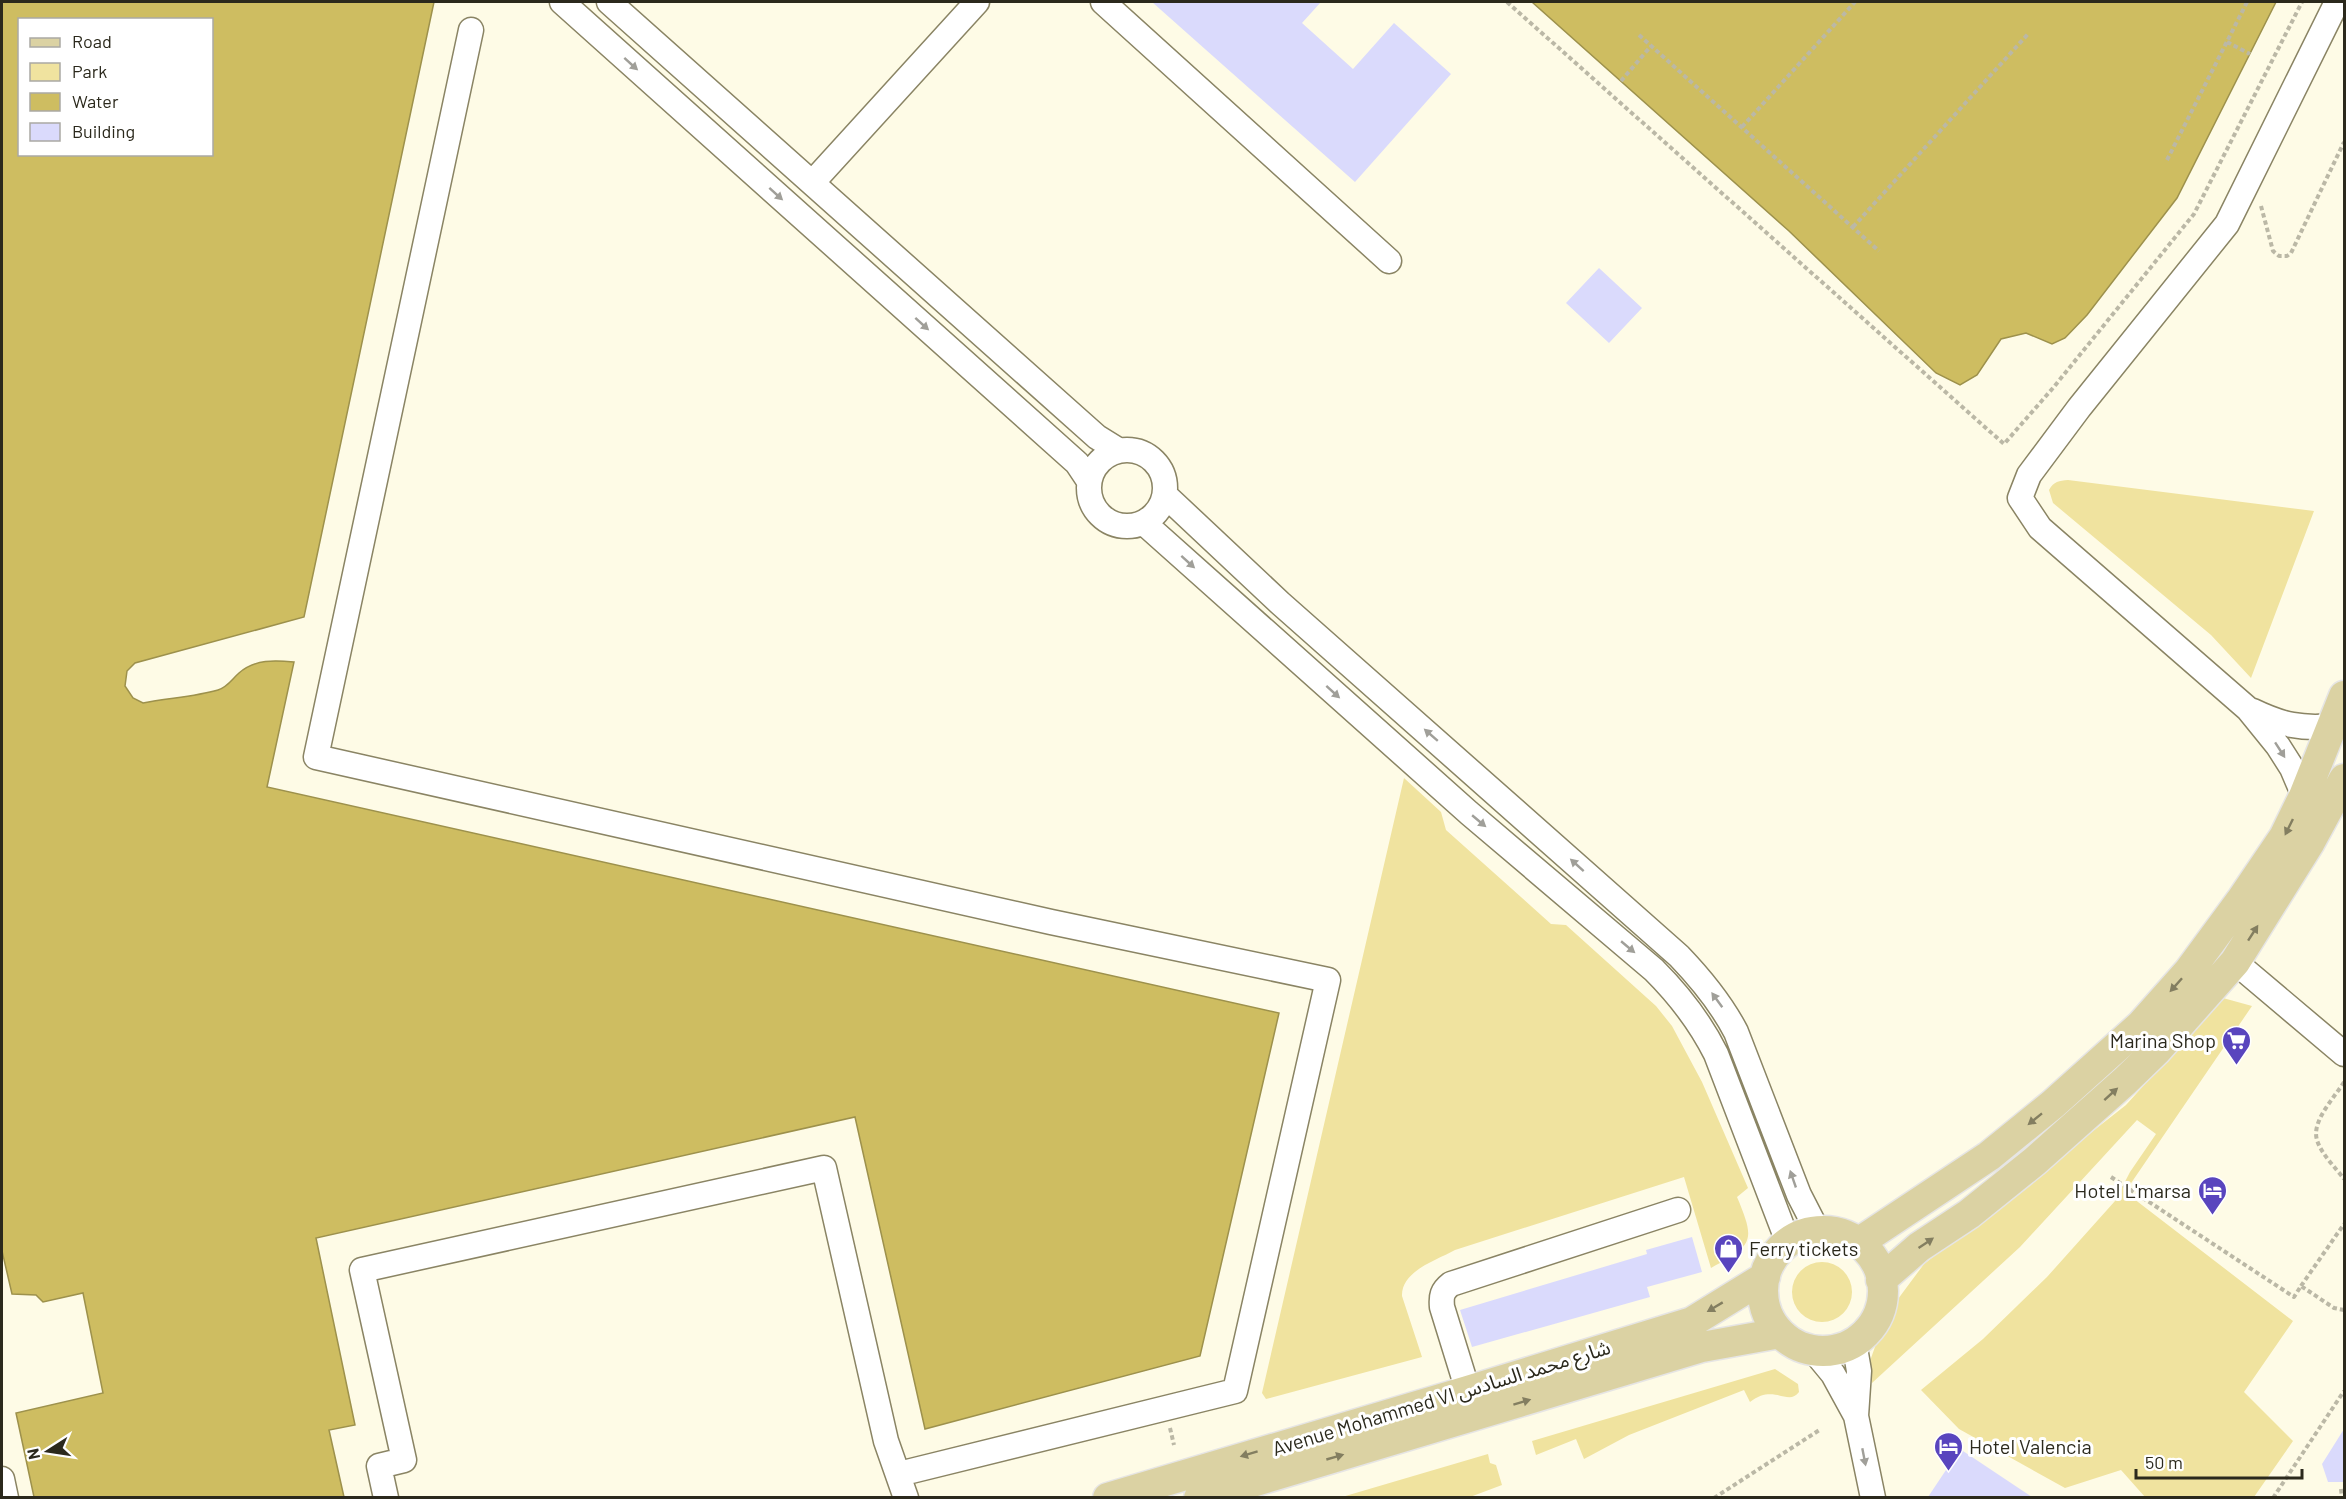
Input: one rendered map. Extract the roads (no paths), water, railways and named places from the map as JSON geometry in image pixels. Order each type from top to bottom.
[{"type":"main road","points":[[1858,1244],[1989,1156],[2052,1104],[2140,1025],[2189,971],[2284,837],[2304,796],[2344,696]]},
{"type":"main road","points":[[1881,1280],[1920,1247],[1969,1214],[2035,1161],[2156,1051],[2235,962],[2310,842],[2344,779]]},
{"type":"main road","points":[[1818,1232],[1839,1234],[1858,1244],[1873,1260],[1881,1280],[1882,1298],[1878,1315],[1864,1335],[1835,1350],[1814,1351],[1796,1344],[1780,1333],[1772,1323],[1764,1301],[1765,1277],[1774,1257],[1788,1242],[1807,1233],[1818,1232]]},
{"type":"main road","name":"Avenue Mohammed VI شارع محمد السادس","points":[[1108,1497],[1692,1322],[1765,1277]]},
{"type":"main road","name":"Avenue Mohammed VI شارع محمد السادس","points":[[1205,1497],[1270,1487],[1702,1347],[1780,1333]]},
{"type":"street","points":[[562,2],[1077,463],[1089,481],[1092,502],[1097,512],[1105,519],[1126,526],[1144,523],[1162,505],[1165,495],[1163,473],[1149,456],[1129,449],[1118,450],[1099,461],[1089,481]]},
{"type":"street","points":[[609,2],[1097,437],[1118,450]]},
{"type":"street","points":[[812,183],[977,2]]},
{"type":"street","points":[[1103,2],[1389,261]]},
{"type":"street","points":[[2304,796],[2292,768],[2278,746],[2248,709],[2040,528],[2020,498],[2029,475],[2079,408],[2227,224],[2337,2]]},
{"type":"street","points":[[471,30],[316,757],[1051,922],[1328,980],[1234,1391],[899,1474]]},
{"type":"street","points":[[1165,495],[1280,603],[1679,956],[1699,977],[1725,1012],[1736,1032],[1799,1195],[1818,1232]]},
{"type":"street","points":[[1144,523],[1469,813],[1671,987],[1704,1029],[1716,1054],[1788,1242]]},
{"type":"street","points":[[2248,709],[2286,724],[2308,728],[2333,726]]},
{"type":"street","points":[[2235,962],[2344,1054]]},
{"type":"street","points":[[386,1497],[378,1466],[404,1460],[362,1270],[824,1168],[886,1441],[906,1497]]},
{"type":"street","points":[[1468,1391],[1442,1307],[1442,1293],[1445,1288],[1451,1284],[1678,1210]]},
{"type":"street","points":[[1854,1342],[1859,1371],[1856,1416],[1873,1497]]},
{"type":"street","points":[[1814,1351],[1833,1374],[1856,1416]]},
{"type":"street","points":[[2,1479],[6,1497]]},
{"type":"water","points":[[2,2],[434,2],[304,617],[135,663],[127,671],[125,686],[133,698],[143,703],[221,689],[245,668],[258,663],[294,662],[267,787],[1279,1013],[1200,1356],[925,1429],[855,1117],[316,1238],[355,1425],[329,1430],[344,1497],[34,1497],[16,1413],[103,1393],[83,1293],[43,1302],[36,1295],[12,1294],[2,1251]]},
{"type":"water","points":[[1532,2],[2276,2],[2177,198],[2087,315],[2065,338],[2052,344],[2026,333],[2001,339],[1977,375],[1960,385],[1936,373],[1789,231]]},
{"type":"place","name":"Marina Shop","points":[[2237,1066]]},
{"type":"place","name":"Hotel L'marsa","points":[[2212,1216]]},
{"type":"place","name":"Ferry tickets","points":[[1728,1274]]},
{"type":"place","name":"Hotel Valencia","points":[[1948,1472]]}]
